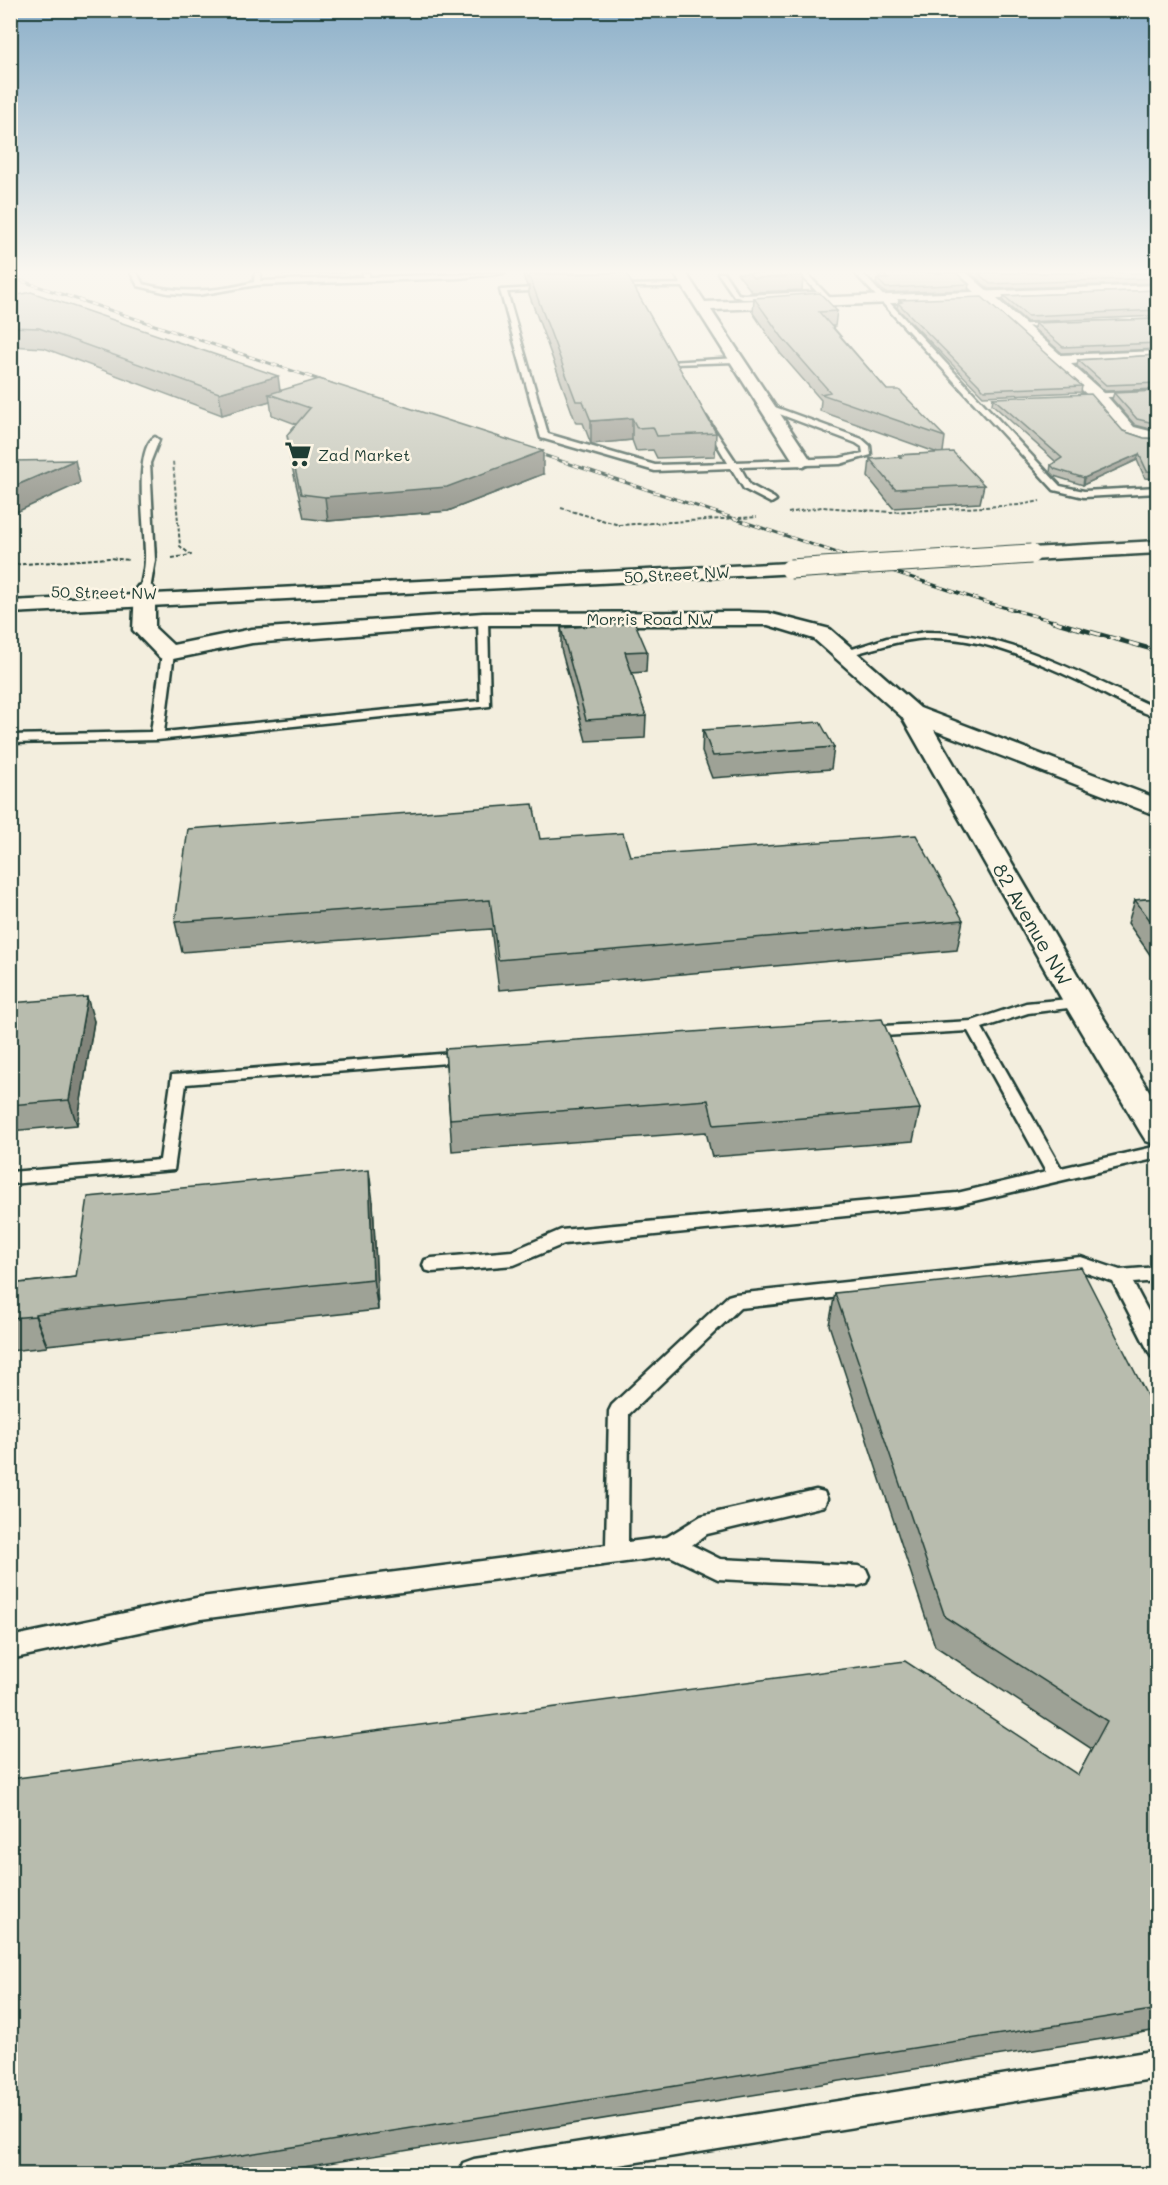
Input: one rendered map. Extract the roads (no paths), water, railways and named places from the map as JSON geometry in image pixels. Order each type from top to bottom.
[{"type":"street","points":[[745,375],[803,462]]},
{"type":"street","points":[[1074,375],[1098,396],[1128,431],[1150,438]]},
{"type":"street","name":"50 Street NW","points":[[10,592],[197,597],[790,569],[1158,547]]},
{"type":"street","points":[[144,595],[144,630],[168,653]]},
{"type":"street","name":"50 Street NW","points":[[10,607],[144,595]]},
{"type":"street","name":"Morris Road NW","points":[[168,653],[252,636],[483,619],[768,619],[797,625],[822,634],[912,713],[1158,808]]},
{"type":"street","name":"82 Avenue NW","points":[[912,713],[1079,1003],[1158,1133]]},
{"type":"lane","points":[[527,375],[544,436],[655,468],[857,459],[867,455],[868,451],[859,441],[764,405]]},
{"type":"lane","points":[[952,375],[1057,488],[1083,494],[1158,490]]},
{"type":"lane","points":[[1076,397],[1158,393]]},
{"type":"lane","points":[[975,400],[986,400]]},
{"type":"lane","points":[[702,414],[747,487],[771,500]]},
{"type":"lane","points":[[144,595],[150,553],[146,463],[155,441]]},
{"type":"lane","points":[[10,739],[157,736],[486,704],[483,619]]},
{"type":"lane","points":[[846,653],[906,638],[936,635],[978,641],[1015,651],[1158,714]]},
{"type":"lane","points":[[157,736],[168,653]]},
{"type":"lane","points":[[854,1033],[973,1026],[1026,1008],[1079,1003]]},
{"type":"lane","points":[[973,1026],[1056,1175]]},
{"type":"lane","points":[[10,1178],[168,1166],[178,1079],[484,1056]]},
{"type":"lane","points":[[432,1265],[514,1258],[561,1237],[957,1199],[1158,1152]]},
{"type":"lane","points":[[617,1554],[619,1411],[735,1301],[1081,1264],[1120,1277],[1158,1274]]},
{"type":"lane","points":[[1120,1277],[1158,1350]]},
{"type":"lane","points":[[10,1648],[201,1608],[672,1546],[701,1526],[816,1499]]},
{"type":"lane","points":[[672,1546],[718,1569],[858,1576]]},
{"type":"lane","points":[[474,2175],[554,2168],[1158,2064]]},
{"type":"railway","points":[[305,375],[332,384]]},
{"type":"railway","points":[[528,450],[985,602],[1057,622]]},
{"type":"railway","points":[[1052,621],[1158,651]]},
{"type":"place","name":"Zad Market","points":[[298,454]]}]
